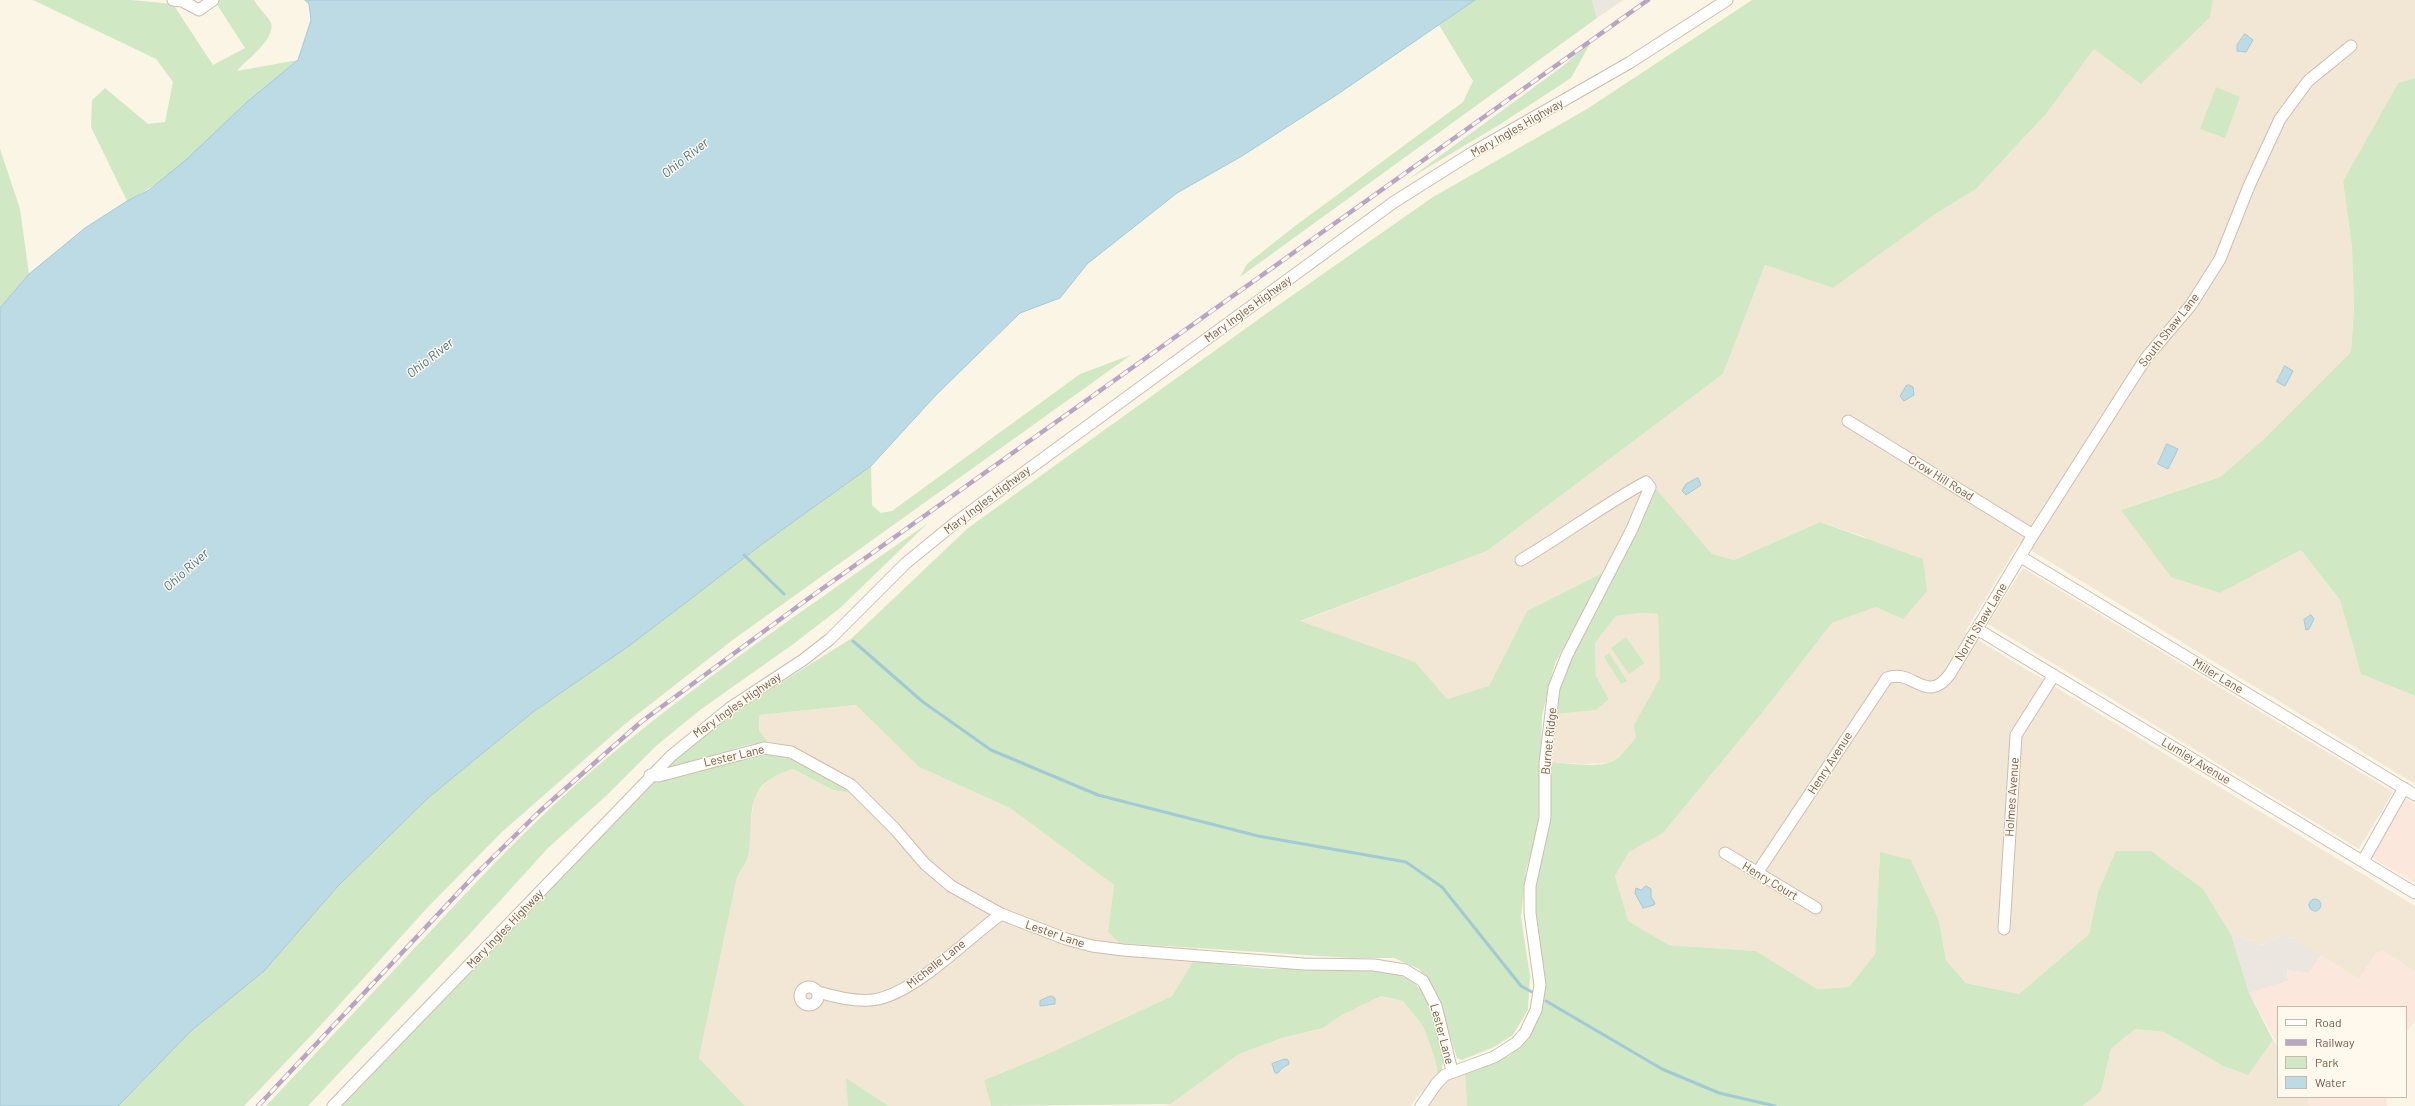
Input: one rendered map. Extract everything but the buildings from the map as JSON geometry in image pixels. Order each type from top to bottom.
[{"type":"street","points":[[173,0],[182,1],[199,10],[213,0]]},
{"type":"street","name":"Mary Ingles Highway","points":[[333,1106],[538,895],[650,775],[695,735],[830,639],[906,563],[955,523],[1388,206],[1475,151],[1629,63],[1727,0]]},
{"type":"street","name":"South Shaw Lane","points":[[2034,535],[2139,370],[2191,305],[2220,259],[2249,186],[2280,119],[2308,82],[2351,46]]},
{"type":"street","name":"Crow Hill Road","points":[[1848,421],[2034,535]]},
{"type":"street","name":"Burnet Ridge","points":[[1422,1106],[1437,1083],[1452,1072],[1494,1057],[1516,1043],[1525,1033],[1536,1010],[1540,985],[1530,913],[1530,886],[1545,818],[1545,763],[1554,688],[1567,655],[1632,529],[1650,487],[1646,482],[1618,497],[1556,540],[1521,560]]},
{"type":"street","name":"North Shaw Lane","points":[[1915,682],[1924,687],[1936,687],[1944,682],[2034,535]]},
{"type":"street","name":"Miller Lane","points":[[2021,557],[2415,795]]},
{"type":"street","name":"Lumley Avenue","points":[[1977,629],[2415,893]]},
{"type":"street","name":"Henry Avenue","points":[[1757,873],[1881,684],[1887,678],[1902,675],[1915,682]]},
{"type":"street","name":"Holmes Avenue","points":[[2004,929],[2016,735],[2054,675]]},
{"type":"street","name":"Lester Lane","points":[[650,775],[659,776],[764,748],[797,754],[851,785],[896,828],[925,864],[942,879],[1001,914],[1066,939],[1102,947],[1304,964],[1374,965],[1405,970],[1423,981],[1436,1006],[1447,1042],[1452,1072]]},
{"type":"street","points":[[2363,862],[2404,788]]},
{"type":"street","name":"Henry Court","points":[[1725,853],[1816,908]]},
{"type":"street","name":"Michelle Lane","points":[[818,992],[868,1000],[894,994],[919,979],[1001,914]]},
{"type":"shaded area","points":[[1592,0],[1623,0],[1597,18]]},
{"type":"shaded area","points":[[2213,0],[2415,0],[2415,78],[2398,83],[2343,181],[2352,248],[2354,309],[2351,352],[2264,439],[2220,477],[2121,510],[2220,593],[2301,550],[2340,600],[2361,674],[2415,696],[2415,784],[2019,543],[1965,632],[2415,906],[2415,972],[2383,951],[2376,953],[2359,979],[2286,934],[2262,945],[2231,934],[2203,889],[2098,892],[2089,934],[2019,994],[1966,983],[1946,960],[1939,921],[1880,852],[1875,954],[1849,987],[1817,989],[1756,951],[1669,945],[1627,921],[1615,876],[1629,851],[1663,833],[1762,713],[1832,623],[1876,607],[1865,537],[1820,522],[1734,560],[1712,554],[1655,490],[1616,569],[1527,611],[1489,687],[1446,699],[1414,662],[1299,622],[1487,551],[1723,374],[1765,265],[1833,288],[1937,213],[1976,189],[2046,114],[2094,49],[2210,17]]},
{"type":"shaded area","points":[[2023,568],[2393,792],[2359,849],[1988,624]]},
{"type":"shaded area","points":[[1640,613],[1658,614],[1660,678],[1635,725],[1636,737],[1625,751],[1610,763],[1582,764],[1550,762],[1554,714],[1609,699],[1596,676],[1595,643],[1616,616]]},
{"type":"shaded area","points":[[856,705],[919,767],[1010,808],[1114,885],[1108,932],[1168,947],[1197,948],[1193,961],[1172,996],[1043,1056],[984,1080],[991,1106],[889,1106],[847,1079],[848,1106],[745,1106],[699,1058],[737,877],[749,854],[749,830],[755,795],[773,775],[793,769],[833,790],[850,793],[858,787],[846,777],[788,745],[768,742],[759,730],[759,715]]},
{"type":"shaded area","points":[[2405,798],[2415,804],[2415,883],[2371,857]]},
{"type":"shaded area","points":[[2231,934],[2262,945],[2286,934],[2321,955],[2309,973],[2287,970],[2288,981],[2249,993]]},
{"type":"shaded area","points":[[2383,951],[2415,972],[2415,1021],[2407,1031],[2407,1006],[2277,1006],[2277,1044],[2249,993],[2288,981],[2287,970],[2309,973],[2321,955],[2359,979],[2376,953]]},
{"type":"shaded area","points":[[1381,996],[1403,1001],[1423,1026],[1435,1059],[1438,1076],[1417,1097],[1411,1106],[1162,1106],[1171,1104],[1239,1054],[1282,1038],[1323,1028],[1340,1016]]},
{"type":"shaded area","points":[[2135,1029],[2164,1032],[2223,1066],[2248,1074],[2273,1040],[2277,1045],[2277,1098],[2307,1098],[2310,1106],[2083,1106],[2101,1091],[2111,1049]]},
{"type":"shaded area","points":[[1465,1073],[1467,1106],[1426,1106],[1432,1093],[1447,1081]]},
{"type":"shaded area","points":[[2307,1098],[2386,1098],[2387,1106],[2310,1106]]},
{"type":"green space","points":[[33,0],[131,0],[173,4],[213,65],[245,48],[216,3],[219,0],[254,0],[270,20],[271,29],[265,42],[237,71],[298,60],[253,97],[175,169],[144,192],[127,201],[91,127],[92,100],[105,88],[148,124],[165,122],[173,82],[156,59]]},
{"type":"green space","points":[[1475,0],[1592,0],[1597,18],[1240,277],[1247,264],[1295,226],[1463,102],[1473,81],[1439,25]]},
{"type":"green space","points":[[1752,0],[2213,0],[2210,17],[2141,84],[2094,49],[2046,114],[1976,189],[1937,213],[1833,288],[1765,265],[1723,374],[1487,551],[1300,621],[1415,662],[1447,699],[1489,686],[1527,611],[1605,572],[1555,663],[1542,716],[1538,828],[1526,870],[1521,917],[1530,976],[1528,1010],[1513,1035],[1494,1047],[1462,1060],[1457,1058],[1434,988],[1419,969],[1394,958],[1351,958],[1120,943],[1108,932],[1114,885],[1010,808],[919,767],[856,705],[759,715],[759,730],[768,742],[747,745],[658,773],[699,739],[744,706],[852,638],[968,528],[1270,311],[1433,197],[1587,109]]},
{"type":"green space","points":[[1592,40],[1571,78],[1499,125],[1407,180],[1563,66]]},
{"type":"green space","points":[[2415,78],[2415,696],[2361,674],[2340,600],[2301,550],[2220,593],[2171,577],[2121,510],[2220,477],[2264,439],[2351,352],[2354,309],[2352,248],[2343,181],[2398,83]]},
{"type":"green space","points":[[2216,87],[2240,97],[2225,138],[2200,129]]},
{"type":"green space","points":[[0,149],[20,209],[29,274],[0,308]]},
{"type":"green space","points":[[1131,355],[734,639],[625,724],[502,832],[428,907],[321,1025],[244,1106],[118,1106],[192,1030],[264,971],[338,886],[428,798],[533,712],[629,646],[761,545],[871,466],[872,505],[881,513],[892,511],[1080,374]]},
{"type":"green space","points":[[1656,489],[1712,554],[1734,560],[1820,522],[1923,559],[1927,591],[1903,619],[1876,607],[1832,623],[1762,713],[1663,833],[1629,852],[1615,876],[1628,921],[1669,945],[1756,951],[1817,989],[1849,987],[1875,954],[1880,852],[1911,860],[1939,921],[1946,960],[1966,983],[2019,994],[2089,934],[2098,892],[2116,851],[2151,851],[2203,889],[2231,934],[2249,993],[2273,1040],[2248,1075],[2223,1066],[2164,1032],[2135,1029],[2111,1049],[2101,1091],[2083,1106],[1467,1106],[1465,1073],[1509,1056],[1523,1043],[1535,1026],[1543,1006],[1543,977],[1532,892],[1550,762],[1598,765],[1611,762],[1618,757],[1636,737],[1634,725],[1660,678],[1658,614],[1640,613],[1616,616],[1595,643],[1596,676],[1609,699],[1596,710],[1554,714],[1560,687],[1570,662],[1596,613],[1652,494]]},
{"type":"green space","points":[[928,523],[839,609],[792,645],[700,710],[656,746],[607,795],[548,848],[467,937],[308,1106],[266,1106],[486,872],[572,788],[635,735],[717,672]]},
{"type":"green space","points":[[1626,637],[1644,663],[1629,674],[1611,648]]},
{"type":"green space","points":[[1609,653],[1627,681],[1621,684],[1604,657]]},
{"type":"green space","points":[[758,753],[781,756],[807,765],[832,778],[850,793],[833,790],[793,769],[777,775],[766,782],[758,791],[754,800],[749,852],[737,877],[699,1058],[745,1106],[339,1106],[650,782]]},
{"type":"green space","points":[[1193,961],[1272,969],[1368,969],[1387,972],[1403,977],[1415,984],[1420,989],[1430,1006],[1435,1019],[1442,1049],[1443,1066],[1441,1071],[1438,1076],[1435,1059],[1423,1026],[1403,1001],[1381,996],[1340,1016],[1323,1028],[1282,1038],[1239,1054],[1171,1104],[991,1106],[984,1080],[1043,1056],[1172,996]]},
{"type":"green space","points":[[846,1078],[889,1106],[848,1106]]},
{"type":"water","name":"Ohio River","points":[[305,0],[1475,0],[1335,96],[1242,156],[1177,193],[1087,264],[1060,298],[1020,313],[936,395],[871,466],[761,545],[629,646],[533,712],[428,798],[338,886],[264,971],[192,1030],[118,1106],[0,1106],[0,308],[29,274],[85,228],[127,201],[149,190],[187,159],[247,102],[298,60],[311,20],[309,4]]},
{"type":"water","points":[[2245,34],[2253,40],[2246,52],[2237,51],[2237,45]]},
{"type":"water","points":[[2285,366],[2293,371],[2285,386],[2277,382]]},
{"type":"water","points":[[1909,385],[1913,387],[1914,395],[1904,401],[1900,396],[1906,386]]},
{"type":"water","points":[[2167,444],[2178,449],[2168,469],[2158,464]]},
{"type":"water","points":[[1698,478],[1701,485],[1686,495],[1682,491],[1686,484]]},
{"type":"water","points":[[2311,615],[2314,619],[2309,629],[2306,630],[2304,620]]},
{"type":"water","points":[[1646,886],[1651,889],[1651,897],[1655,903],[1654,905],[1643,908],[1635,893],[1636,888],[1641,890]]},
{"type":"water","points":[[2315,899],[2319,901],[2321,905],[2319,909],[2315,911],[2311,909],[2309,905],[2311,901]]},
{"type":"water","points":[[1051,996],[1055,998],[1055,1004],[1040,1006],[1040,1001]]},
{"type":"water","points":[[1285,1059],[1288,1060],[1289,1064],[1282,1068],[1278,1073],[1275,1073],[1272,1064]]},
{"type":"waterway","points":[[744,555],[784,594]]},
{"type":"waterway","points":[[853,641],[923,702],[991,750],[1098,795],[1258,836],[1406,862],[1442,887],[1521,986],[1532,992]]},
{"type":"waterway","points":[[1546,1001],[1662,1069],[1719,1093],[1775,1106]]},
{"type":"railway","points":[[258,1106],[473,877],[540,811],[641,722],[805,601],[1648,0]]}]
